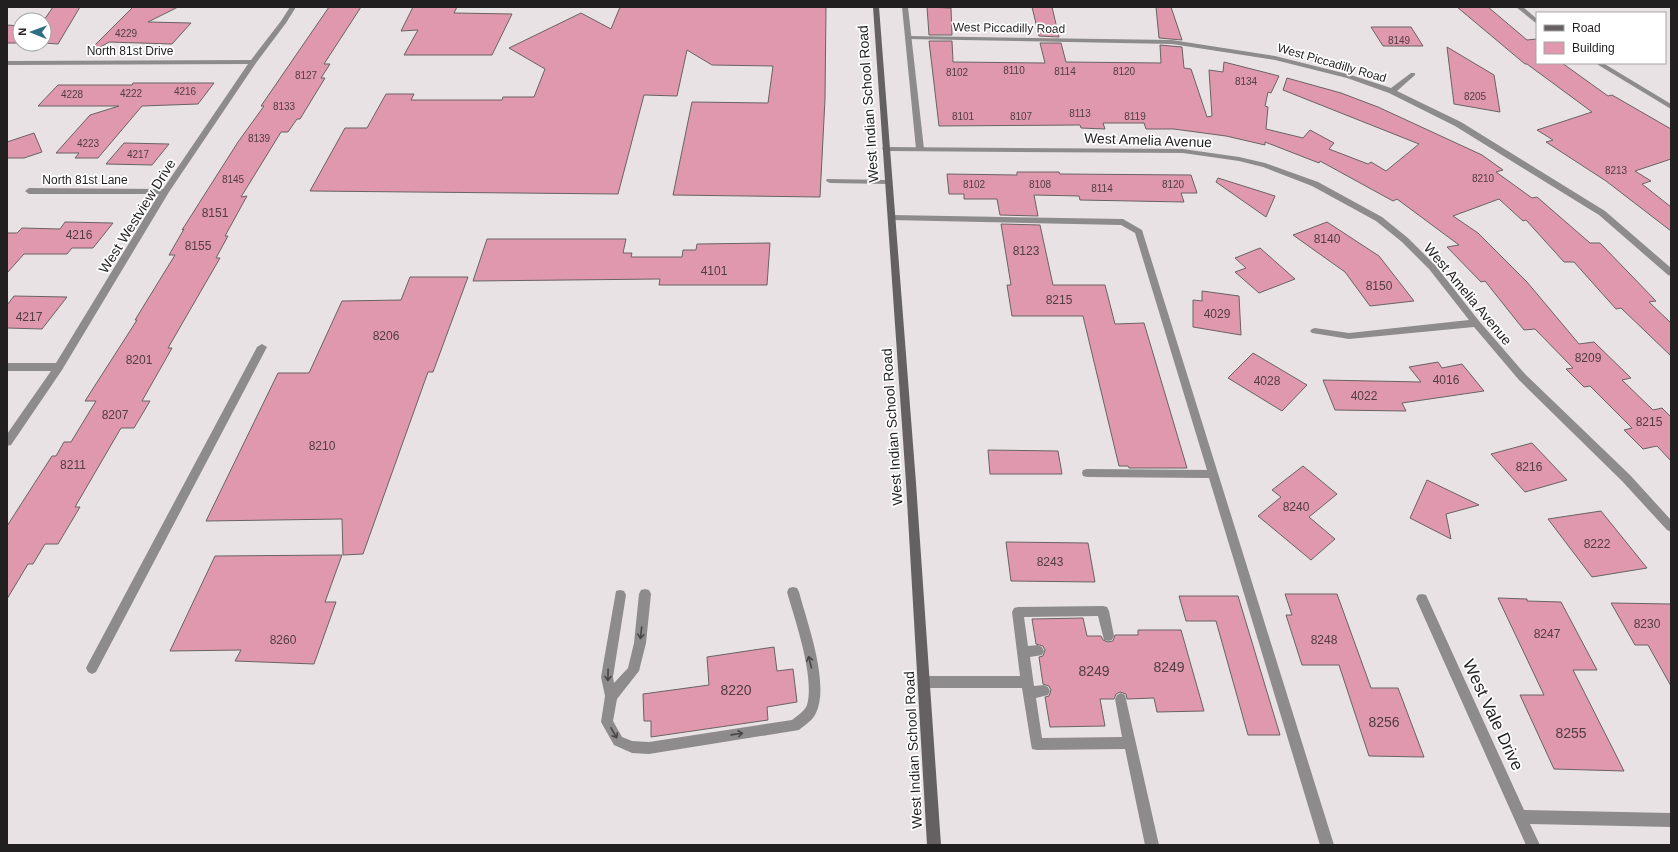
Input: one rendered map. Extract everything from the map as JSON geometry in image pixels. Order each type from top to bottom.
[{"type":"main road","name":"West Indian School Road","points":[[876,7],[892,218],[934,845]]},
{"type":"street","name":"West Westview Drive","points":[[7,442],[59,367],[165,192],[253,62],[284,22],[292,7]]},
{"type":"street","points":[[905,7],[920,149]]},
{"type":"street","points":[[1519,7],[1536,21]]},
{"type":"street","name":"West Piccadilly Road","points":[[909,38],[1172,42],[1232,50],[1308,65],[1392,91],[1458,124],[1602,213],[1671,273]]},
{"type":"street","name":"North 81st Drive","points":[[7,63],[253,62]]},
{"type":"street","points":[[1600,64],[1671,107]]},
{"type":"street","points":[[1392,91],[1413,74]]},
{"type":"street","name":"West Amelia Avenue","points":[[886,149],[1183,151],[1225,156],[1265,165],[1315,184],[1380,219],[1405,240],[1432,267],[1476,323],[1527,382],[1626,478],[1671,527]]},
{"type":"street","points":[[830,181],[889,182]]},
{"type":"street","name":"North 81st Lane","points":[[29,191],[165,192]]},
{"type":"street","points":[[892,218],[1123,222],[1139,232],[1327,845]]},
{"type":"street","points":[[1315,331],[1349,336],[1476,323]]},
{"type":"street","points":[[92,668],[262,347]]},
{"type":"street","points":[[7,367],[59,367]]},
{"type":"street","points":[[1087,473],[1213,474]]},
{"type":"street","points":[[620,595],[607,677],[611,696],[607,722],[618,742],[632,747],[648,748],[795,726],[808,714],[813,706],[813,671],[793,592]]},
{"type":"street","points":[[611,696],[634,671],[640,642],[645,594]]},
{"type":"street","name":"West Vale Drive","points":[[1422,599],[1533,845]]},
{"type":"street","points":[[1108,636],[1102,611],[1018,612],[1037,744],[1130,743]]},
{"type":"street","points":[[1024,652],[1038,651]]},
{"type":"street","points":[[924,682],[1028,687],[1044,691]]},
{"type":"street","points":[[1121,699],[1152,845]]},
{"type":"street","points":[[1521,817],[1671,820]]},
{"type":"building","points":[[53,7],[80,7],[58,44],[52,44],[52,12],[50,12]]},
{"type":"building","points":[[133,7],[178,7],[148,22],[191,23],[172,44],[109,42],[97,49],[94,46]]},
{"type":"building","points":[[329,7],[361,7],[324,64],[330,64],[321,78],[325,78],[300,119],[297,119],[288,132],[281,132],[241,197],[247,196],[225,236],[228,236],[216,258],[220,258],[168,348],[172,348],[142,401],[150,401],[134,428],[121,428],[75,507],[80,507],[58,544],[45,544],[33,564],[28,564],[7,599],[7,526],[52,456],[56,456],[64,442],[71,442],[96,401],[85,401],[137,320],[135,320],[175,255],[169,255],[184,229],[182,230],[238,142],[264,106],[261,106]]},
{"type":"building","points":[[413,7],[457,7],[454,13],[512,14],[492,55],[404,55],[418,30],[401,31]]},
{"type":"building","points":[[620,7],[826,7],[825,99],[820,197],[673,195],[692,102],[768,103],[773,66],[712,65],[687,50],[677,96],[644,95],[618,194],[310,191],[345,128],[367,128],[386,94],[414,94],[411,100],[502,100],[503,97],[534,97],[545,69],[509,48],[581,13],[611,29]]},
{"type":"building","points":[[927,7],[951,8],[952,35],[929,35]]},
{"type":"building","points":[[1032,7],[1052,7],[1059,37],[1039,36]]},
{"type":"building","points":[[1156,7],[1171,7],[1182,40],[1159,38]]},
{"type":"building","points":[[1457,7],[1488,7],[1527,40],[1536,39],[1536,64],[1563,64],[1608,96],[1612,95],[1671,129],[1671,159],[1635,171],[1651,181],[1642,184],[1671,207],[1671,231],[1606,181],[1546,142],[1553,140],[1537,130],[1592,112],[1525,64]]},
{"type":"building","points":[[7,25],[12,25],[12,43],[7,43]]},
{"type":"building","points":[[1371,27],[1411,27],[1423,46],[1383,46]]},
{"type":"building","points":[[929,41],[952,41],[953,62],[1045,63],[1040,43],[1061,43],[1066,62],[1161,63],[1160,45],[1182,47],[1184,68],[1191,69],[1207,117],[1212,116],[1209,70],[1223,72],[1224,62],[1279,76],[1271,93],[1268,92],[1265,106],[1268,107],[1266,129],[1303,138],[1310,130],[1334,143],[1329,149],[1368,164],[1371,162],[1386,171],[1419,144],[1283,90],[1287,78],[1341,93],[1378,107],[1482,155],[1503,170],[1496,172],[1532,198],[1537,197],[1590,243],[1600,243],[1656,301],[1649,302],[1671,323],[1671,356],[1621,308],[1616,309],[1574,262],[1564,262],[1526,220],[1523,221],[1499,199],[1453,216],[1478,233],[1527,282],[1579,344],[1594,342],[1631,378],[1622,380],[1653,410],[1662,408],[1671,417],[1671,461],[1657,446],[1643,449],[1624,430],[1632,428],[1590,386],[1584,387],[1566,369],[1573,368],[1535,329],[1524,330],[1485,281],[1481,282],[1447,247],[1459,245],[1397,199],[1393,201],[1320,161],[1319,163],[1265,142],[1265,145],[1226,136],[1174,129],[1146,129],[1144,123],[1103,123],[1105,129],[1081,128],[1080,125],[939,126]]},
{"type":"building","points":[[1447,47],[1494,75],[1500,112],[1454,104]]},
{"type":"building","points":[[133,83],[214,83],[198,104],[142,106],[98,158],[75,158],[79,153],[56,153],[90,115],[119,106],[38,106],[58,85],[132,85]]},
{"type":"building","points":[[34,133],[42,152],[24,158],[7,158],[7,142]]},
{"type":"building","points":[[124,143],[169,144],[152,165],[106,164]]},
{"type":"building","points":[[1017,172],[1059,172],[1060,174],[1191,175],[1197,193],[1181,193],[1184,202],[1080,200],[1079,196],[1034,195],[1038,216],[1000,215],[997,199],[964,199],[964,194],[949,194],[947,174],[1017,175]]},
{"type":"building","points":[[1218,178],[1275,196],[1266,217],[1216,182]]},
{"type":"building","points":[[65,222],[113,223],[93,248],[72,248],[67,254],[24,254],[7,273],[7,233],[17,233],[22,228],[60,229]]},
{"type":"building","points":[[1327,222],[1379,256],[1414,301],[1370,306],[1345,272],[1293,235]]},
{"type":"building","points":[[1001,224],[1040,225],[1053,285],[1105,285],[1115,324],[1144,323],[1187,468],[1129,468],[1128,466],[1119,466],[1083,316],[1012,316],[1007,285],[1011,285]]},
{"type":"building","points":[[487,239],[626,239],[623,253],[632,253],[631,257],[682,257],[683,250],[696,250],[697,244],[770,243],[767,285],[659,285],[660,279],[473,281]]},
{"type":"building","points":[[1260,248],[1295,279],[1259,293],[1235,272],[1246,268],[1235,258]]},
{"type":"building","points":[[410,277],[468,277],[433,372],[428,372],[363,554],[343,555],[342,519],[206,521],[278,373],[309,373],[342,301],[401,300]]},
{"type":"building","points":[[1202,291],[1239,296],[1241,335],[1193,327],[1193,300],[1202,301]]},
{"type":"building","points":[[14,296],[67,297],[42,329],[7,328],[7,305]]},
{"type":"building","points":[[1253,353],[1307,385],[1282,411],[1228,378]]},
{"type":"building","points":[[1438,362],[1442,368],[1462,364],[1484,391],[1402,403],[1406,411],[1335,410],[1323,380],[1421,382],[1409,367]]},
{"type":"building","points":[[1532,443],[1567,480],[1525,492],[1491,454]]},
{"type":"building","points":[[988,450],[1058,451],[1062,474],[990,474]]},
{"type":"building","points":[[1303,466],[1337,494],[1309,517],[1335,539],[1311,560],[1258,516],[1281,497],[1272,490]]},
{"type":"building","points":[[1427,480],[1479,505],[1446,514],[1451,539],[1410,518]]},
{"type":"building","points":[[1601,511],[1647,568],[1592,577],[1548,519]]},
{"type":"building","points":[[1006,542],[1088,543],[1095,582],[1011,581]]},
{"type":"building","points":[[342,555],[325,602],[336,602],[314,664],[235,661],[241,650],[170,651],[215,556]]},
{"type":"building","points":[[1285,594],[1337,594],[1371,688],[1398,688],[1424,757],[1369,756],[1339,665],[1302,665],[1286,615],[1292,615]]},
{"type":"building","points":[[1179,596],[1238,596],[1280,735],[1248,735],[1216,621],[1186,621]]},
{"type":"building","points":[[1498,598],[1561,602],[1597,670],[1573,670],[1624,771],[1554,769],[1520,695],[1544,695]]},
{"type":"building","points":[[1611,603],[1671,604],[1671,686],[1648,645],[1635,645]]},
{"type":"building","points":[[1083,618],[1087,636],[1101,636],[1103,640],[1108,642],[1113,641],[1115,635],[1138,635],[1138,630],[1181,630],[1204,711],[1157,712],[1154,698],[1127,699],[1126,694],[1120,692],[1116,694],[1114,699],[1100,699],[1105,726],[1050,727],[1045,697],[1049,696],[1051,690],[1049,686],[1043,684],[1039,657],[1043,656],[1045,650],[1043,646],[1036,644],[1032,619]]},
{"type":"building","points":[[774,647],[777,671],[793,669],[797,702],[767,707],[768,720],[651,737],[651,721],[644,721],[643,694],[709,685],[707,657]]}]
